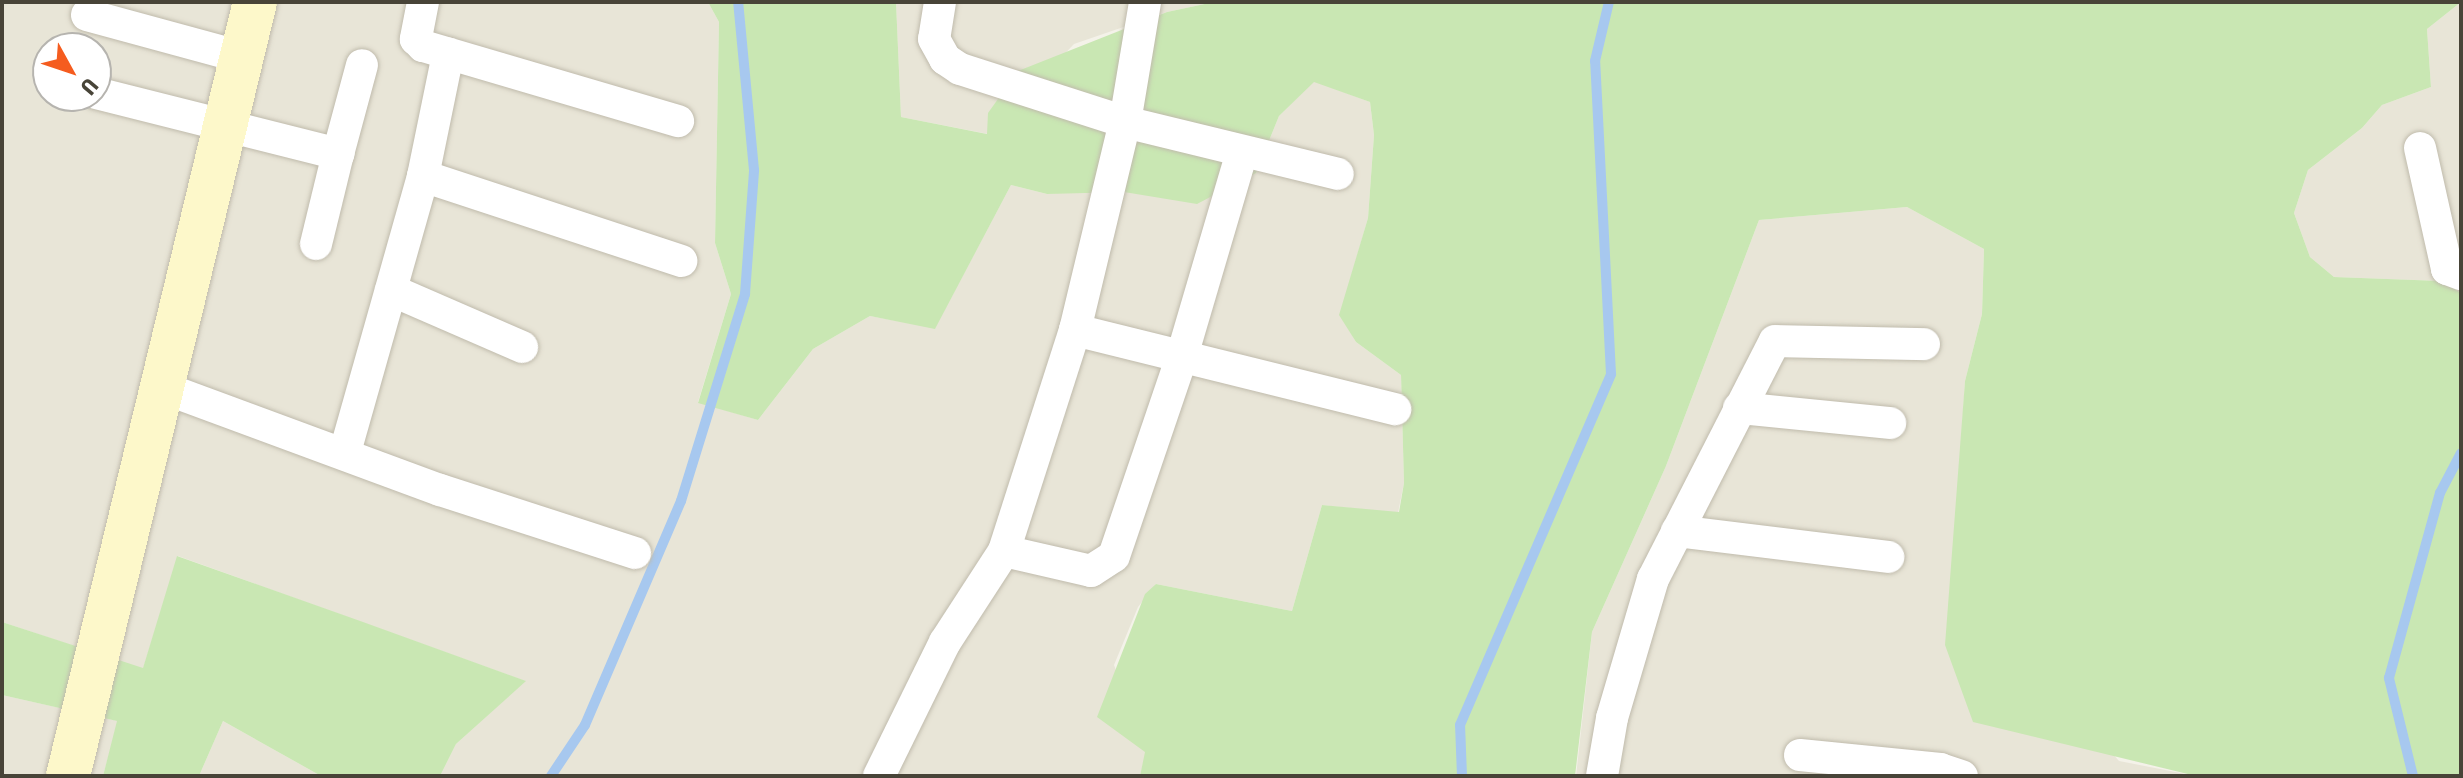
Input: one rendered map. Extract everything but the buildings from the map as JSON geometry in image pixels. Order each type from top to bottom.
[{"type":"street","points":[[68,776],[255,2]]},
{"type":"street","points":[[423,2],[416,39],[448,54],[678,121]]},
{"type":"street","points":[[940,2],[934,39],[945,59],[960,69],[1125,122],[1338,174]]},
{"type":"street","points":[[879,776],[952,630],[1004,551],[1075,330],[1125,122],[1145,2]]},
{"type":"street","points":[[87,15],[242,57]]},
{"type":"street","points":[[345,452],[423,176],[448,54]]},
{"type":"street","points":[[316,244],[362,65]]},
{"type":"street","points":[[112,97],[338,154]]},
{"type":"street","points":[[2420,148],[2447,269],[2461,274]]},
{"type":"street","points":[[1004,551],[1091,571],[1114,556],[1182,356],[1242,152]]},
{"type":"street","points":[[423,176],[681,261]]},
{"type":"street","points":[[391,290],[522,347]]},
{"type":"street","points":[[1075,330],[1395,409]]},
{"type":"street","points":[[1602,776],[1612,718],[1653,579],[1770,348],[1781,337],[1924,344]]},
{"type":"street","points":[[161,387],[345,452],[440,490],[635,553]]},
{"type":"street","points":[[1739,408],[1890,423]]},
{"type":"street","points":[[1677,531],[1888,557]]},
{"type":"street","points":[[1800,755],[1940,769],[1962,776]]},
{"type":"shaded area","points":[[2,2],[708,2],[719,22],[715,243],[731,294],[698,402],[758,420],[813,349],[870,316],[935,328],[1011,185],[1047,194],[1256,173],[1279,116],[1314,81],[1370,102],[1374,135],[1368,218],[1340,315],[1356,342],[1401,375],[1404,483],[1398,513],[1322,505],[1292,611],[1156,584],[1138,607],[1114,665],[1146,752],[1140,776],[440,776],[456,744],[525,681],[178,556],[143,669],[2,622]]},
{"type":"shaded area","points":[[896,2],[1214,2],[1167,12],[1074,44],[988,134],[901,117]]},
{"type":"shaded area","points":[[2461,2],[2461,293],[2441,281],[2334,277],[2310,257],[2294,213],[2308,170],[2362,128],[2382,105],[2431,87],[2427,29]]},
{"type":"shaded area","points":[[1907,207],[1984,249],[1982,314],[1965,381],[1953,572],[2119,761],[2196,776],[1576,776],[1592,632],[1666,466],[1759,220]]},
{"type":"shaded area","points":[[2,695],[118,721],[103,776],[2,776]]},
{"type":"shaded area","points":[[223,721],[321,776],[199,776]]},
{"type":"green space","points":[[708,2],[896,2],[901,117],[987,134],[988,113],[1018,71],[1167,12],[1214,2],[2461,2],[2427,29],[2431,87],[2382,105],[2362,128],[2308,170],[2294,213],[2310,257],[2334,277],[2441,281],[2461,293],[2461,776],[2196,776],[1973,722],[1945,645],[1965,381],[1982,314],[1984,249],[1907,207],[1759,220],[1666,466],[1592,632],[1575,776],[1140,776],[1145,752],[1097,717],[1145,594],[1156,584],[1292,611],[1322,505],[1399,512],[1404,483],[1401,375],[1356,342],[1339,315],[1368,218],[1374,135],[1370,102],[1314,82],[1279,116],[1256,173],[1197,204],[1124,192],[1047,194],[1011,185],[935,329],[870,316],[813,349],[758,420],[698,403],[731,294],[715,243],[719,22]]},
{"type":"green space","points":[[177,556],[526,681],[456,744],[440,776],[321,776],[223,721],[199,776],[103,776],[117,721],[2,695],[2,622],[143,668]]},
{"type":"waterway","points":[[551,776],[585,725],[681,501],[745,294],[754,170],[738,2]]},
{"type":"waterway","points":[[1462,776],[1460,725],[1611,374],[1595,61],[1609,2]]},
{"type":"waterway","points":[[2413,776],[2389,678],[2440,493],[2461,453]]}]
